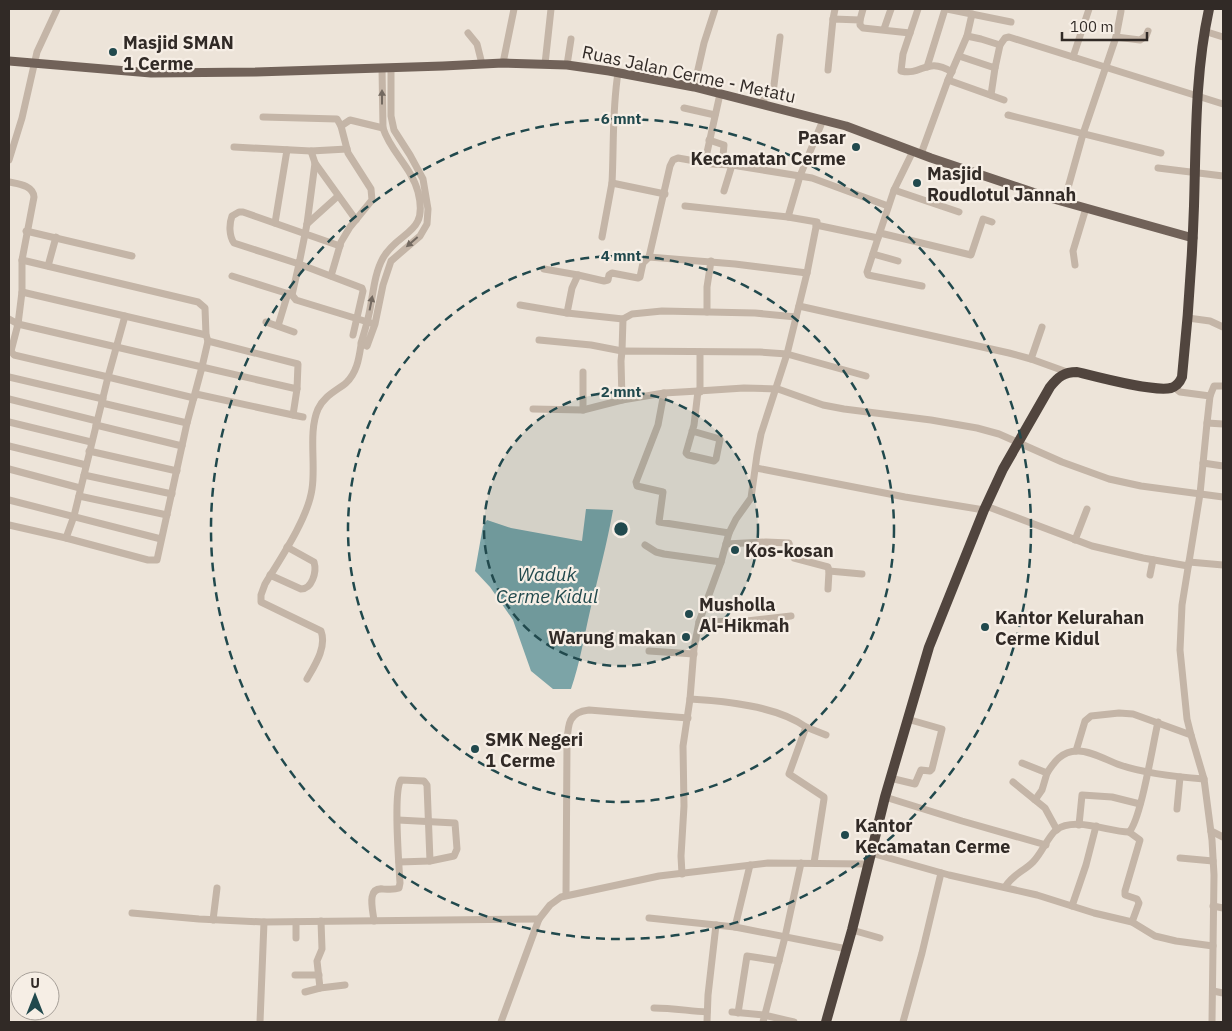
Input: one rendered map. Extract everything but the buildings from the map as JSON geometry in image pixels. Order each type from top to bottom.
[{"type":"highway","points":[[826,1022],[852,930],[890,778],[929,647],[985,508],[1017,442],[1050,387],[1056,379],[1067,372],[1077,372],[1152,388],[1174,387],[1180,382],[1182,377],[1193,238],[1197,97],[1204,31],[1209,9]]},
{"type":"main road","name":"Ruas Jalan Cerme - Metatu","points":[[9,61],[151,73],[386,68],[503,62],[566,65],[694,88],[846,126],[917,153],[1064,202],[1193,238]]},
{"type":"street","points":[[9,160],[22,118],[34,62],[41,41],[57,9]]},
{"type":"street","points":[[503,62],[514,9]]},
{"type":"street","points":[[545,64],[551,9]]},
{"type":"street","points":[[694,88],[704,43],[716,9]]},
{"type":"street","points":[[828,70],[835,9]]},
{"type":"street","points":[[863,9],[860,20],[860,25],[863,28],[910,33]]},
{"type":"street","points":[[884,29],[891,9]]},
{"type":"street","points":[[918,9],[902,54],[901,71],[940,65],[952,72]]},
{"type":"street","points":[[927,67],[946,9],[1011,22]]},
{"type":"street","points":[[1073,57],[1089,9]]},
{"type":"street","points":[[1064,202],[1083,134],[1116,37],[1121,11]]},
{"type":"street","points":[[922,286],[868,275],[894,190],[917,153],[959,56],[972,14]]},
{"type":"street","points":[[833,19],[860,20]]},
{"type":"street","points":[[1116,37],[1140,40],[1146,36],[1148,31]]},
{"type":"street","points":[[1204,31],[1223,37]]},
{"type":"street","points":[[468,33],[478,44],[482,64]]},
{"type":"street","points":[[966,36],[1000,45]]},
{"type":"street","points":[[762,104],[765,97],[773,93],[780,37]]},
{"type":"street","points":[[991,95],[1000,45],[1005,38],[1009,38],[1223,104]]},
{"type":"street","points":[[566,65],[571,39]]},
{"type":"street","points":[[959,56],[995,68]]},
{"type":"street","points":[[371,323],[377,276],[383,258],[389,250],[416,226],[420,219],[418,191],[408,169],[385,136],[383,128],[386,68]]},
{"type":"street","points":[[307,680],[321,649],[322,634],[318,629],[261,602],[261,595],[309,505],[312,490],[314,430],[318,409],[328,395],[345,383],[353,374],[360,355],[361,345],[371,323],[391,261],[420,236],[427,224],[428,208],[423,179],[416,164],[394,130],[392,123],[386,68]]},
{"type":"street","points":[[602,237],[612,183],[614,152],[613,118],[618,73]]},
{"type":"street","points":[[948,80],[1004,100]]},
{"type":"street","points":[[706,157],[720,94]]},
{"type":"street","points":[[684,108],[715,115]]},
{"type":"street","points":[[1008,115],[1161,153]]},
{"type":"street","points":[[263,117],[337,119],[341,126],[347,149],[371,189],[373,196],[370,204],[350,227],[340,246],[331,276]]},
{"type":"street","points":[[341,126],[350,120],[383,128]]},
{"type":"street","points":[[788,217],[800,176],[823,120]]},
{"type":"street","points":[[710,140],[724,145],[723,156]]},
{"type":"street","points":[[234,147],[311,151],[347,149]]},
{"type":"street","points":[[275,223],[287,150]]},
{"type":"street","points":[[311,151],[315,163],[356,220]]},
{"type":"street","points":[[400,158],[409,153]]},
{"type":"street","points":[[544,269],[604,281],[608,280],[608,275],[612,273],[640,277],[643,263],[649,257],[670,166],[673,160],[678,158],[812,178],[888,206]]},
{"type":"street","points":[[278,326],[299,264],[308,224],[315,163]]},
{"type":"street","points":[[408,169],[416,164]]},
{"type":"street","points":[[724,191],[732,165]]},
{"type":"street","points":[[1158,168],[1223,176]]},
{"type":"street","points":[[9,182],[28,187],[34,192],[22,260],[22,292],[18,324],[11,348],[14,355],[195,396],[303,417]]},
{"type":"street","points":[[612,183],[665,194]]},
{"type":"street","points":[[894,190],[959,212]]},
{"type":"street","points":[[308,224],[338,196]]},
{"type":"street","points":[[682,874],[680,856],[684,806],[683,746],[699,622],[721,562],[729,532],[751,498],[757,455],[764,425],[778,389],[788,354],[817,222],[685,206]]},
{"type":"street","points":[[1075,265],[1073,251],[1086,208]]},
{"type":"street","points":[[340,246],[243,212],[232,216],[231,219],[232,241],[238,245],[299,264],[362,288],[354,335]]},
{"type":"street","points":[[420,219],[427,224]]},
{"type":"street","points":[[816,225],[879,235],[971,255],[983,219],[992,222]]},
{"type":"street","points":[[26,231],[132,256]]},
{"type":"street","points":[[48,266],[56,237]]},
{"type":"street","points":[[873,254],[898,261]]},
{"type":"street","points":[[649,257],[807,273]]},
{"type":"street","points":[[9,525],[154,561],[157,560],[207,338],[205,308],[198,302],[22,260]]},
{"type":"street","points":[[707,312],[707,286],[711,262]]},
{"type":"street","points":[[567,314],[572,288],[578,275]]},
{"type":"street","points":[[232,276],[290,294],[296,300],[371,323]]},
{"type":"street","points":[[22,292],[125,316],[298,364],[297,389],[292,415]]},
{"type":"street","points":[[520,305],[567,314],[624,319],[640,312],[662,311],[755,313],[796,317]]},
{"type":"street","points":[[799,306],[955,340],[1031,359],[1067,372]]},
{"type":"street","points":[[66,538],[74,516],[115,347],[125,316]]},
{"type":"street","points":[[1188,318],[1210,321],[1223,327]]},
{"type":"street","points":[[9,319],[18,324],[297,389]]},
{"type":"street","points":[[622,400],[621,361],[624,319]]},
{"type":"street","points":[[266,322],[294,332]]},
{"type":"street","points":[[1031,359],[1042,327]]},
{"type":"street","points":[[539,340],[591,345],[622,352],[743,351],[788,354],[866,376]]},
{"type":"street","points":[[692,431],[720,439],[716,459],[711,461],[686,453],[699,392],[700,352]]},
{"type":"street","points":[[583,372],[583,410]]},
{"type":"street","points":[[9,377],[187,423]]},
{"type":"street","points":[[1212,1022],[1213,861],[1211,831],[1201,764],[1187,719],[1180,650],[1183,601],[1200,494],[1210,396],[1214,386],[1223,386]]},
{"type":"street","points":[[1174,387],[1180,392],[1210,396]]},
{"type":"street","points":[[533,409],[583,410],[622,400],[664,393],[744,388],[778,389],[823,405],[967,426],[999,434],[1062,462],[1109,479],[1141,486],[1223,497]]},
{"type":"street","points":[[664,393],[659,420],[636,482],[637,486],[664,492],[659,522],[729,532]]},
{"type":"street","points":[[9,399],[182,446]]},
{"type":"street","points":[[9,422],[91,442]]},
{"type":"street","points":[[1207,424],[1223,424]]},
{"type":"street","points":[[9,446],[86,465]]},
{"type":"street","points":[[89,451],[176,471]]},
{"type":"street","points":[[1203,464],[1223,466]]},
{"type":"street","points":[[756,468],[905,497],[985,508],[1075,540],[1153,560],[1223,565]]},
{"type":"street","points":[[9,469],[80,492],[167,515]]},
{"type":"street","points":[[84,475],[172,494]]},
{"type":"street","points":[[9,500],[161,539]]},
{"type":"street","points":[[1075,540],[1087,509]]},
{"type":"street","points":[[726,544],[788,542],[794,558],[828,567],[828,590]]},
{"type":"street","points":[[645,546],[664,554],[721,562]]},
{"type":"street","points":[[270,575],[300,590],[308,587],[314,574],[314,562],[287,548]]},
{"type":"street","points":[[1150,575],[1153,560]]},
{"type":"street","points":[[829,571],[862,574]]},
{"type":"street","points":[[699,622],[747,621],[791,616]]},
{"type":"street","points":[[649,651],[694,654]]},
{"type":"street","points":[[690,698],[726,701],[766,710],[826,735]]},
{"type":"street","points":[[566,895],[567,743],[570,720],[577,713],[589,710],[688,718]]},
{"type":"street","points":[[1076,751],[1085,721],[1091,716],[1119,713],[1132,714],[1191,735]]},
{"type":"street","points":[[890,778],[915,784],[921,770],[930,771],[932,769],[942,729],[907,718]]},
{"type":"street","points":[[1129,832],[1134,825],[1140,804],[1158,722]]},
{"type":"street","points":[[806,728],[789,774],[824,797],[814,863]]},
{"type":"street","points":[[1035,800],[1042,790],[1047,773],[1059,757],[1076,751],[1097,755],[1119,765],[1147,772],[1204,780]]},
{"type":"street","points":[[1022,763],[1047,773]]},
{"type":"street","points":[[1177,809],[1180,777]]},
{"type":"street","points":[[374,921],[372,894],[374,890],[379,888],[395,890],[399,888],[399,782],[424,781],[427,785],[430,860]]},
{"type":"street","points":[[1013,782],[1045,808],[1057,830]]},
{"type":"street","points":[[1079,825],[1082,795],[1112,797],[1140,804]]},
{"type":"street","points":[[885,797],[1046,845]]},
{"type":"street","points":[[398,820],[453,822],[456,825],[456,854],[430,860],[399,862]]},
{"type":"street","points":[[1004,887],[1011,878],[1034,861],[1057,830],[1079,825],[1129,832],[1140,840],[1124,892],[1125,895],[1137,899],[1139,903],[1132,922]]},
{"type":"street","points":[[1072,906],[1086,865],[1096,826]]},
{"type":"street","points":[[1211,831],[1223,837]]},
{"type":"street","points":[[870,853],[1132,922],[1155,936],[1212,946]]},
{"type":"street","points":[[1180,858],[1213,861]]},
{"type":"street","points":[[502,1022],[539,919],[554,901],[566,895],[659,876],[768,863],[867,864]]},
{"type":"street","points":[[763,1019],[785,937],[801,863]]},
{"type":"street","points":[[735,927],[750,865]]},
{"type":"street","points":[[903,1022],[941,873]]},
{"type":"street","points":[[213,920],[217,888]]},
{"type":"street","points":[[1213,906],[1223,908]]},
{"type":"street","points":[[132,912],[213,920],[264,922],[539,919]]},
{"type":"street","points":[[649,918],[735,927],[847,949]]},
{"type":"street","points":[[320,988],[317,961],[322,949],[321,921]]},
{"type":"street","points":[[260,1022],[264,922]]},
{"type":"street","points":[[296,922],[296,938]]},
{"type":"street","points":[[707,1022],[716,925]]},
{"type":"street","points":[[852,930],[880,938]]},
{"type":"street","points":[[779,960],[747,956],[735,1013],[763,1019],[794,1022]]},
{"type":"street","points":[[295,975],[319,975]]},
{"type":"street","points":[[305,992],[345,985]]},
{"type":"street","points":[[1213,991],[1223,993]]},
{"type":"street","points":[[654,1008],[707,1012]]},
{"type":"water","name":"Waduk Cerme Kidul","points":[[586,509],[613,510],[571,689],[553,689],[531,671],[513,620],[490,587],[475,571],[483,526],[487,520],[511,528],[582,541]]},
{"type":"place","name":"Masjid SMAN 1 Cerme","points":[[113,52]]},
{"type":"place","name":"Pasar Kecamatan Cerme","points":[[856,147]]},
{"type":"place","name":"Masjid Roudlotul Jannah","points":[[917,183]]},
{"type":"place","name":"Kos-kosan","points":[[735,550]]},
{"type":"place","name":"Musholla Al-Hikmah","points":[[689,614]]},
{"type":"place","name":"Kantor Kelurahan Cerme Kidul","points":[[985,627]]},
{"type":"place","name":"Warung makan","points":[[686,637]]},
{"type":"place","name":"SMK Negeri 1 Cerme","points":[[475,749]]},
{"type":"place","name":"Kantor Kecamatan Cerme","points":[[845,835]]}]
